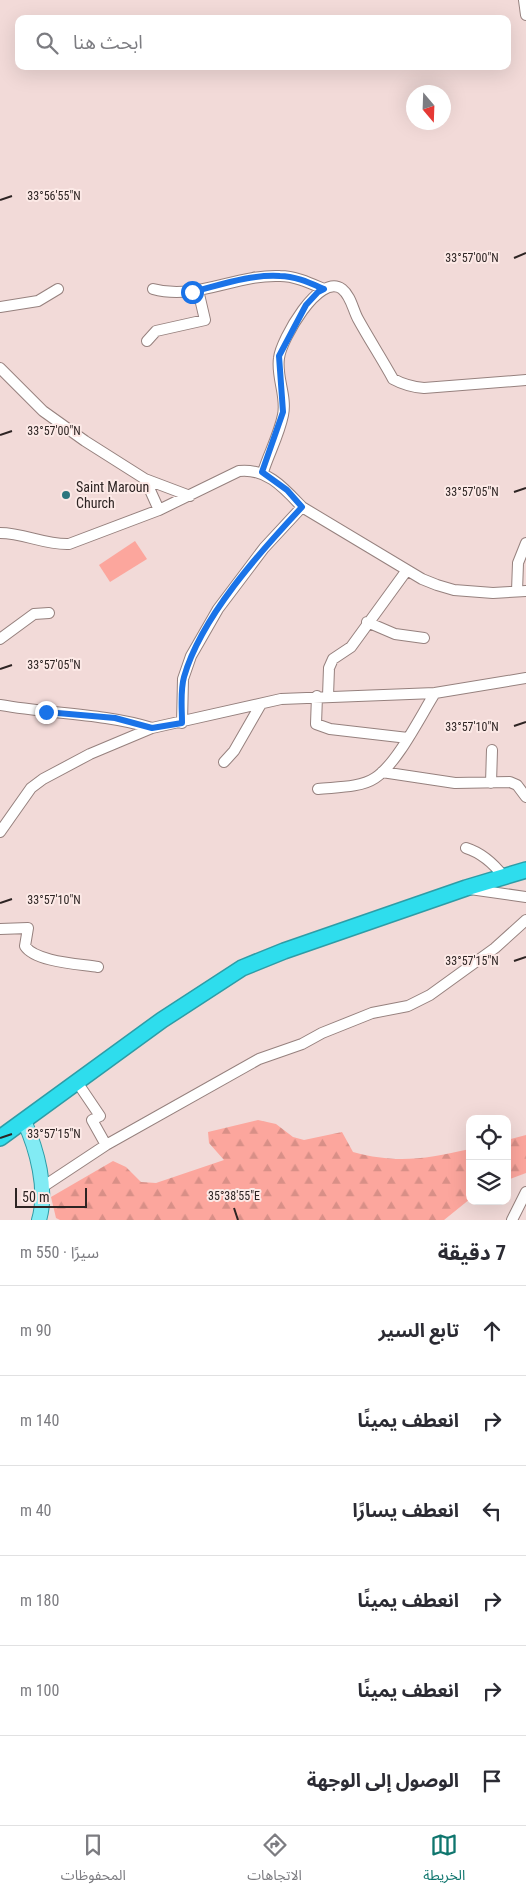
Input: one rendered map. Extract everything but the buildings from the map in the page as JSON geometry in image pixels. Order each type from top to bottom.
[{"type":"highway","points":[[0,1138],[162,1020],[242,968],[284,951],[466,888],[526,870]]},
{"type":"main road","points":[[24,1121],[34,1148],[41,1188],[42,1209],[39,1220]]},
{"type":"street","points":[[524,0],[526,15]]},
{"type":"street","points":[[153,289],[168,293],[198,290],[252,278],[280,276],[298,279],[324,289]]},
{"type":"street","points":[[262,472],[283,412],[279,356],[306,305],[318,292],[324,289],[333,286],[341,288],[347,294],[358,318],[393,379],[401,384],[424,388],[526,380]]},
{"type":"street","points":[[0,307],[38,301],[58,289]]},
{"type":"street","points":[[147,341],[156,331],[205,320],[198,290]]},
{"type":"street","points":[[0,368],[43,411],[58,423],[145,479],[190,496]]},
{"type":"street","points":[[0,533],[16,533],[55,545],[69,544],[160,510],[240,472],[252,470],[262,472],[287,490],[302,507],[422,579],[454,590],[493,593],[521,591],[518,563],[526,543]]},
{"type":"street","points":[[145,479],[160,510]]},
{"type":"street","points":[[182,723],[184,679],[191,656],[218,609],[264,548],[302,507]]},
{"type":"street","points":[[328,696],[329,668],[333,659],[351,646],[407,570]]},
{"type":"street","points":[[0,639],[4,638],[34,614],[49,613]]},
{"type":"street","points":[[367,622],[401,635],[424,638]]},
{"type":"street","points":[[0,832],[31,788],[43,779],[90,754],[152,728],[182,723],[280,699],[317,696],[365,697],[435,693],[526,678]]},
{"type":"street","points":[[318,789],[362,783],[374,779],[382,772],[408,738],[435,693]]},
{"type":"street","points":[[317,696],[316,724],[330,729],[408,738]]},
{"type":"street","points":[[224,762],[234,750],[261,704]]},
{"type":"street","points":[[0,705],[46,712],[115,718],[152,728]]},
{"type":"street","points":[[491,783],[492,750]]},
{"type":"street","points":[[382,772],[455,782],[510,782],[517,785],[526,797]]},
{"type":"street","points":[[466,848],[474,851],[494,865],[504,877]]},
{"type":"street","points":[[466,888],[526,897]]},
{"type":"street","points":[[41,1188],[106,1145],[259,1059],[302,1044],[322,1033],[372,1013],[408,1006],[430,995],[495,948],[526,920]]},
{"type":"street","points":[[0,929],[28,928],[25,946],[29,951],[46,959],[98,967]]},
{"type":"street","points":[[77,1082],[100,1116],[92,1120],[106,1145]]},
{"type":"street","points":[[512,1220],[526,1192]]},
{"type":"green space","points":[[135,541],[147,559],[110,582],[99,565]]},
{"type":"green space","points":[[258,1120],[276,1124],[293,1137],[304,1140],[342,1132],[353,1152],[369,1156],[411,1159],[466,1150],[466,1202],[444,1220],[60,1220],[56,1218],[51,1197],[113,1161],[126,1167],[141,1182],[156,1183],[224,1160],[209,1143],[208,1132]]},
{"type":"green space","points":[[526,1135],[526,1173],[511,1179],[511,1160],[511,1139]]},
{"type":"place","name":"Saint Maroun Church","points":[[66,495]]},
{"type":"route","points":[[46,712],[115,718],[152,728],[182,723],[184,679],[191,656],[218,609],[264,548],[302,507],[287,490],[262,472],[278,433],[283,412],[284,400],[279,378],[279,356],[292,327],[306,305],[318,292],[324,289],[298,279],[280,276],[252,278],[192,292]]}]
